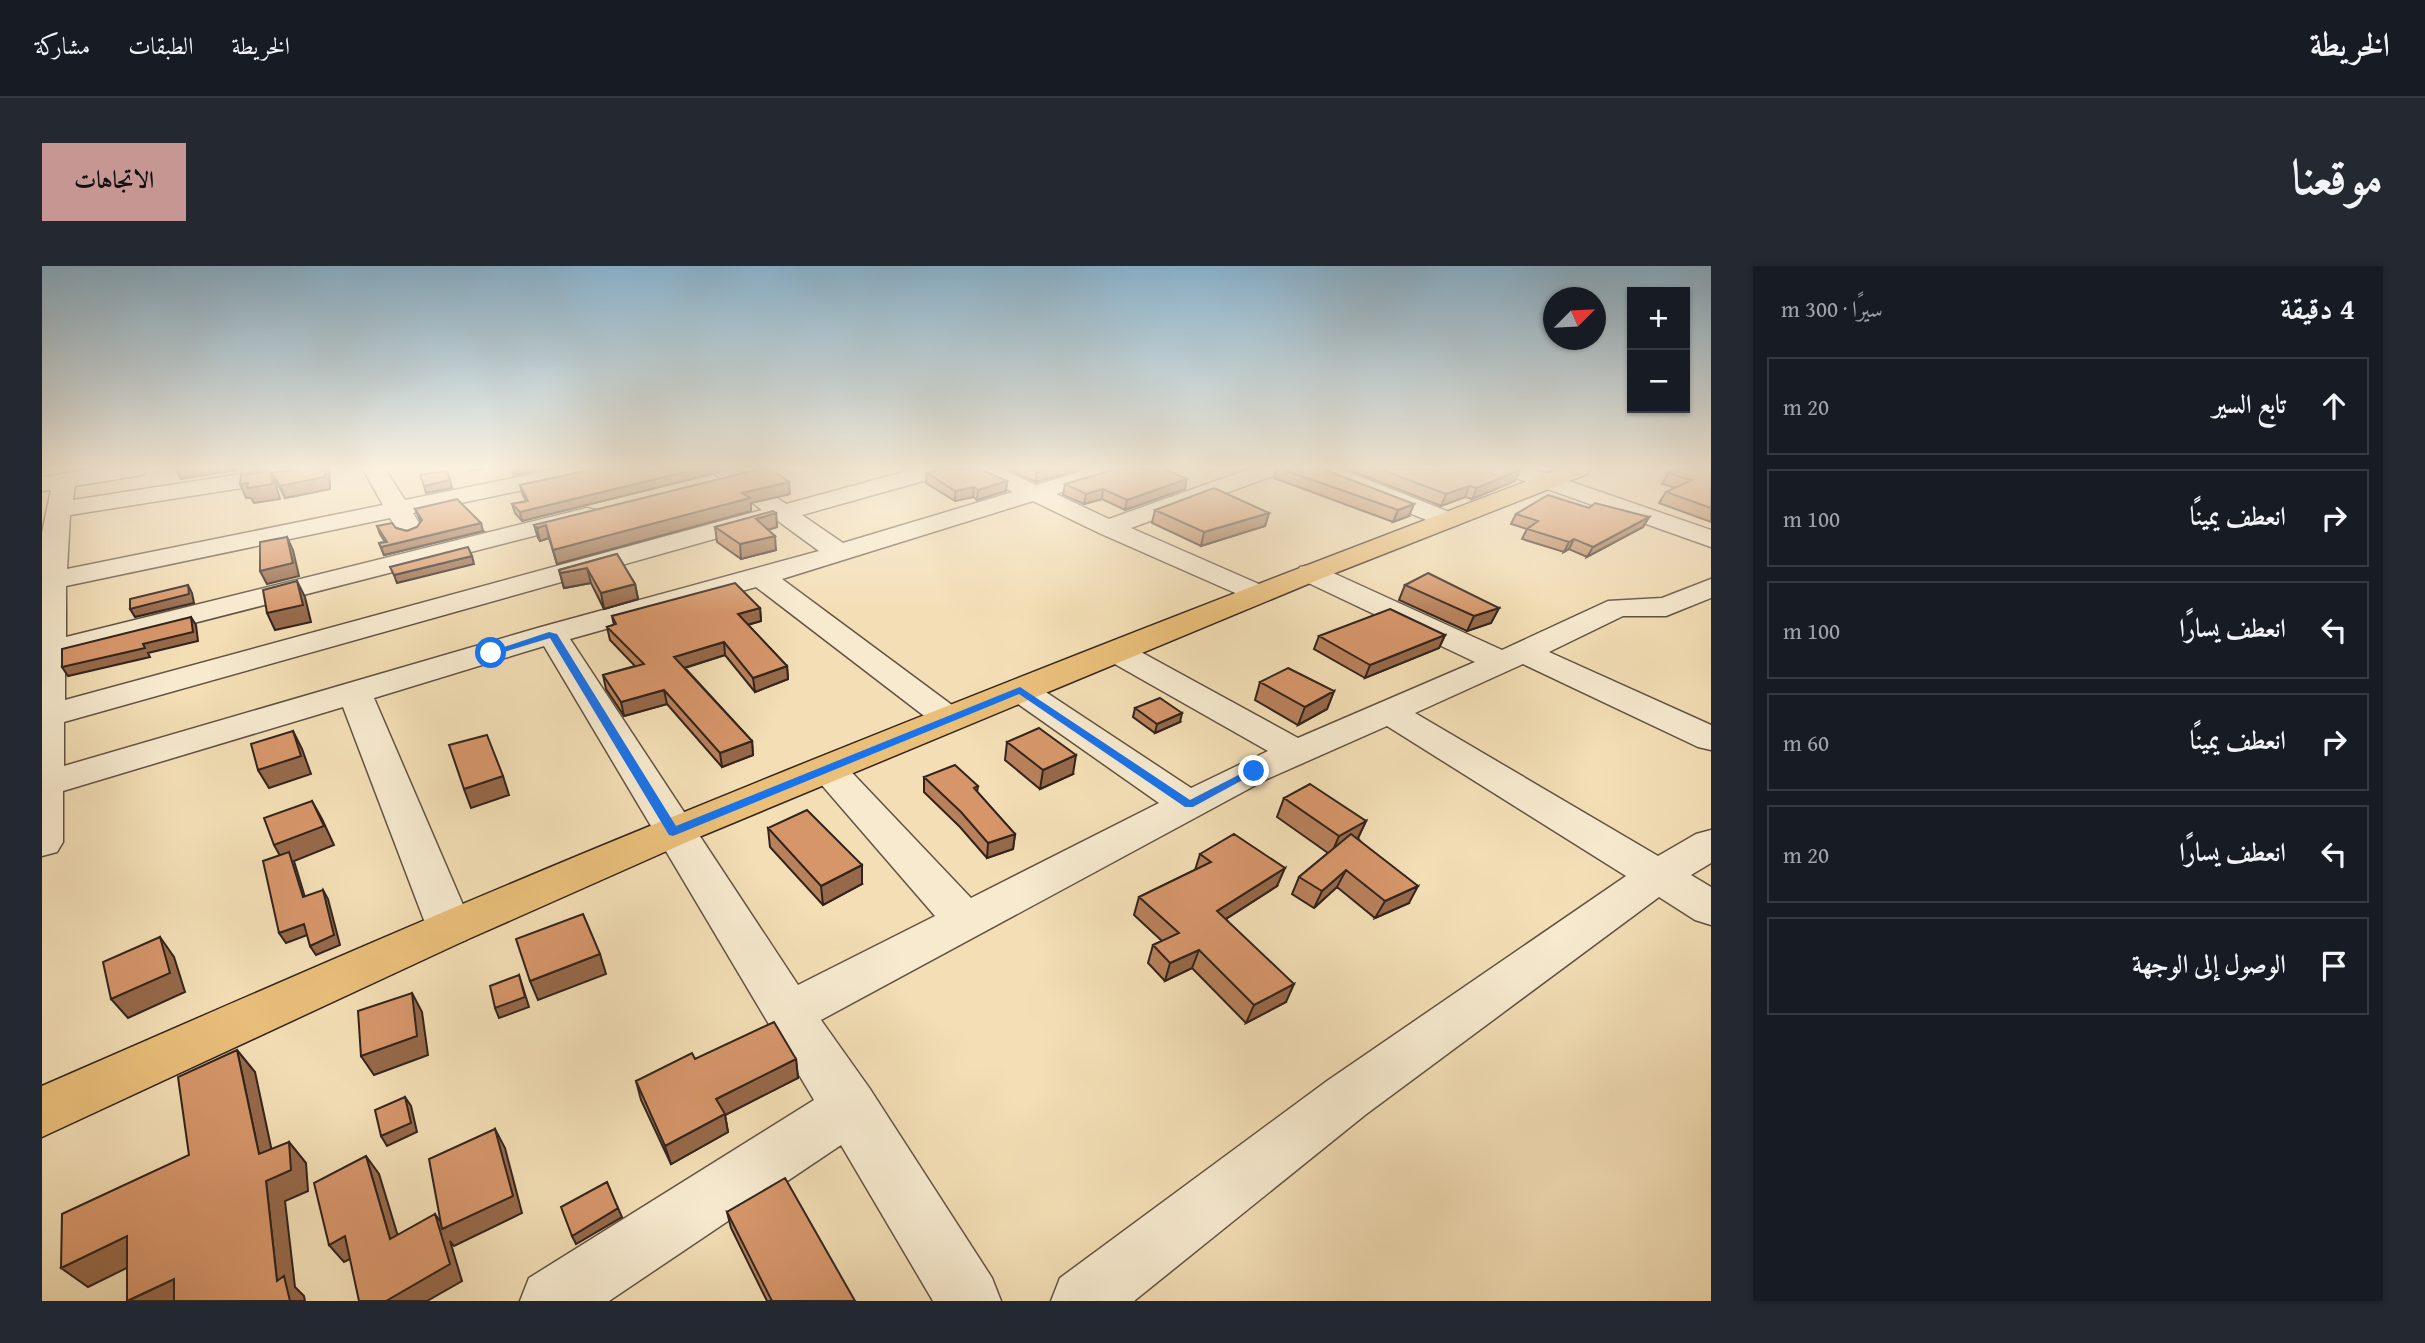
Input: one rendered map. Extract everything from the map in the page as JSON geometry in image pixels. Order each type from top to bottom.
[{"type":"main road","points":[[42,1112],[450,928],[673,832],[948,718],[1454,517]]},
{"type":"street","points":[[42,842],[47,651],[59,517]]},
{"type":"street","points":[[54,580],[358,517]]},
{"type":"street","points":[[403,517],[474,627]]},
{"type":"street","points":[[47,651],[578,517]]},
{"type":"street","points":[[43,785],[355,693],[474,627],[552,634],[658,575],[772,517]]},
{"type":"street","points":[[786,517],[839,553]]},
{"type":"street","points":[[44,716],[474,627],[658,575],[761,577],[952,517]]},
{"type":"street","points":[[1085,517],[1258,594]]},
{"type":"street","points":[[1108,528],[1137,517]]},
{"type":"street","points":[[1441,517],[1448,520]]},
{"type":"street","points":[[1657,517],[1711,539]]},
{"type":"street","points":[[1310,573],[1711,739]]},
{"type":"street","points":[[761,577],[948,718]]},
{"type":"street","points":[[789,1013],[1189,805],[1297,752],[1513,657],[1618,607],[1666,607],[1711,588]]},
{"type":"street","points":[[552,634],[673,832],[851,1107],[969,1301]]},
{"type":"street","points":[[1117,652],[1297,752]]},
{"type":"street","points":[[1020,690],[1189,805]]},
{"type":"street","points":[[355,693],[450,928]]},
{"type":"street","points":[[1389,712],[1711,908]]},
{"type":"street","points":[[827,768],[966,922]]},
{"type":"street","points":[[1083,1301],[1346,1098],[1657,876],[1711,844]]},
{"type":"street","points":[[552,1301],[851,1107]]},
{"type":"building","points":[[420,517],[475,517],[481,523],[381,547],[379,543],[387,542],[377,526],[392,523],[396,528],[407,531],[417,527],[422,520]]},
{"type":"building","points":[[565,517],[677,517],[553,550],[546,525],[537,528],[534,525]]},
{"type":"building","points":[[750,517],[762,517],[756,519],[775,536],[740,544],[715,527]]},
{"type":"building","points":[[1171,517],[1254,517],[1204,532]]},
{"type":"building","points":[[1526,517],[1648,517],[1593,547],[1574,539],[1569,542],[1527,529],[1538,521]]},
{"type":"building","points":[[287,537],[293,563],[260,571],[260,542]]},
{"type":"building","points":[[468,547],[472,556],[394,575],[390,567]]},
{"type":"building","points":[[617,554],[635,584],[601,593],[587,568],[560,573],[559,570]]},
{"type":"building","points":[[1428,573],[1499,608],[1474,616],[1405,585]]},
{"type":"building","points":[[297,581],[303,605],[267,613],[263,590]]},
{"type":"building","points":[[735,583],[760,608],[738,614],[787,666],[753,678],[724,642],[674,657],[752,741],[720,753],[664,690],[621,702],[603,675],[644,664],[607,627],[616,624],[612,616]]},
{"type":"building","points":[[188,585],[189,594],[130,609],[130,599]]},
{"type":"building","points":[[1390,609],[1445,635],[1370,665],[1319,636]]},
{"type":"building","points":[[191,617],[193,632],[143,644],[145,648],[62,667],[62,649]]},
{"type":"building","points":[[1288,668],[1334,691],[1305,707],[1260,682]]},
{"type":"building","points":[[1160,698],[1182,713],[1157,724],[1135,708]]},
{"type":"building","points":[[1039,728],[1076,755],[1043,770],[1007,742]]},
{"type":"building","points":[[293,731],[301,756],[258,770],[251,744]]},
{"type":"building","points":[[487,735],[503,776],[464,789],[449,745]]},
{"type":"building","points":[[955,765],[978,786],[974,788],[1015,834],[988,843],[961,812],[924,777]]},
{"type":"building","points":[[1310,784],[1366,821],[1339,836],[1284,798]]},
{"type":"building","points":[[312,801],[324,826],[274,845],[264,818]]},
{"type":"building","points":[[807,810],[862,865],[821,886],[768,828]]},
{"type":"building","points":[[1234,834],[1285,868],[1217,911],[1294,984],[1254,1005],[1199,950],[1170,963],[1153,945],[1179,933],[1139,897],[1211,862],[1200,854]]},
{"type":"building","points":[[1351,834],[1418,886],[1385,901],[1346,870],[1322,891],[1299,877]]},
{"type":"building","points":[[289,852],[303,897],[323,890],[334,935],[310,946],[304,924],[279,933],[263,861]]},
{"type":"building","points":[[583,914],[600,954],[530,981],[516,939]]},
{"type":"building","points":[[160,937],[170,973],[111,999],[103,962]]},
{"type":"building","points":[[519,975],[525,997],[495,1008],[490,986]]},
{"type":"building","points":[[412,993],[417,1036],[361,1056],[358,1011]]},
{"type":"building","points":[[774,1022],[796,1059],[716,1099],[725,1114],[665,1146],[636,1081],[692,1053],[695,1059]]},
{"type":"building","points":[[237,1050],[259,1154],[289,1142],[291,1170],[266,1181],[277,1281],[284,1276],[290,1301],[174,1301],[174,1279],[127,1301],[127,1236],[61,1268],[62,1214],[189,1155],[178,1077]]},
{"type":"building","points":[[405,1097],[411,1123],[381,1136],[375,1110]]},
{"type":"building","points":[[495,1129],[513,1196],[442,1229],[429,1159]]},
{"type":"building","points":[[366,1156],[390,1239],[435,1214],[450,1264],[386,1301],[359,1301],[345,1236],[329,1245],[314,1183]]},
{"type":"building","points":[[785,1178],[855,1301],[772,1301],[727,1212]]},
{"type":"building","points":[[607,1182],[618,1208],[572,1236],[561,1207]]},
{"type":"route","points":[[491,653],[552,634],[673,832],[1020,690],[1189,805],[1254,771]]}]
